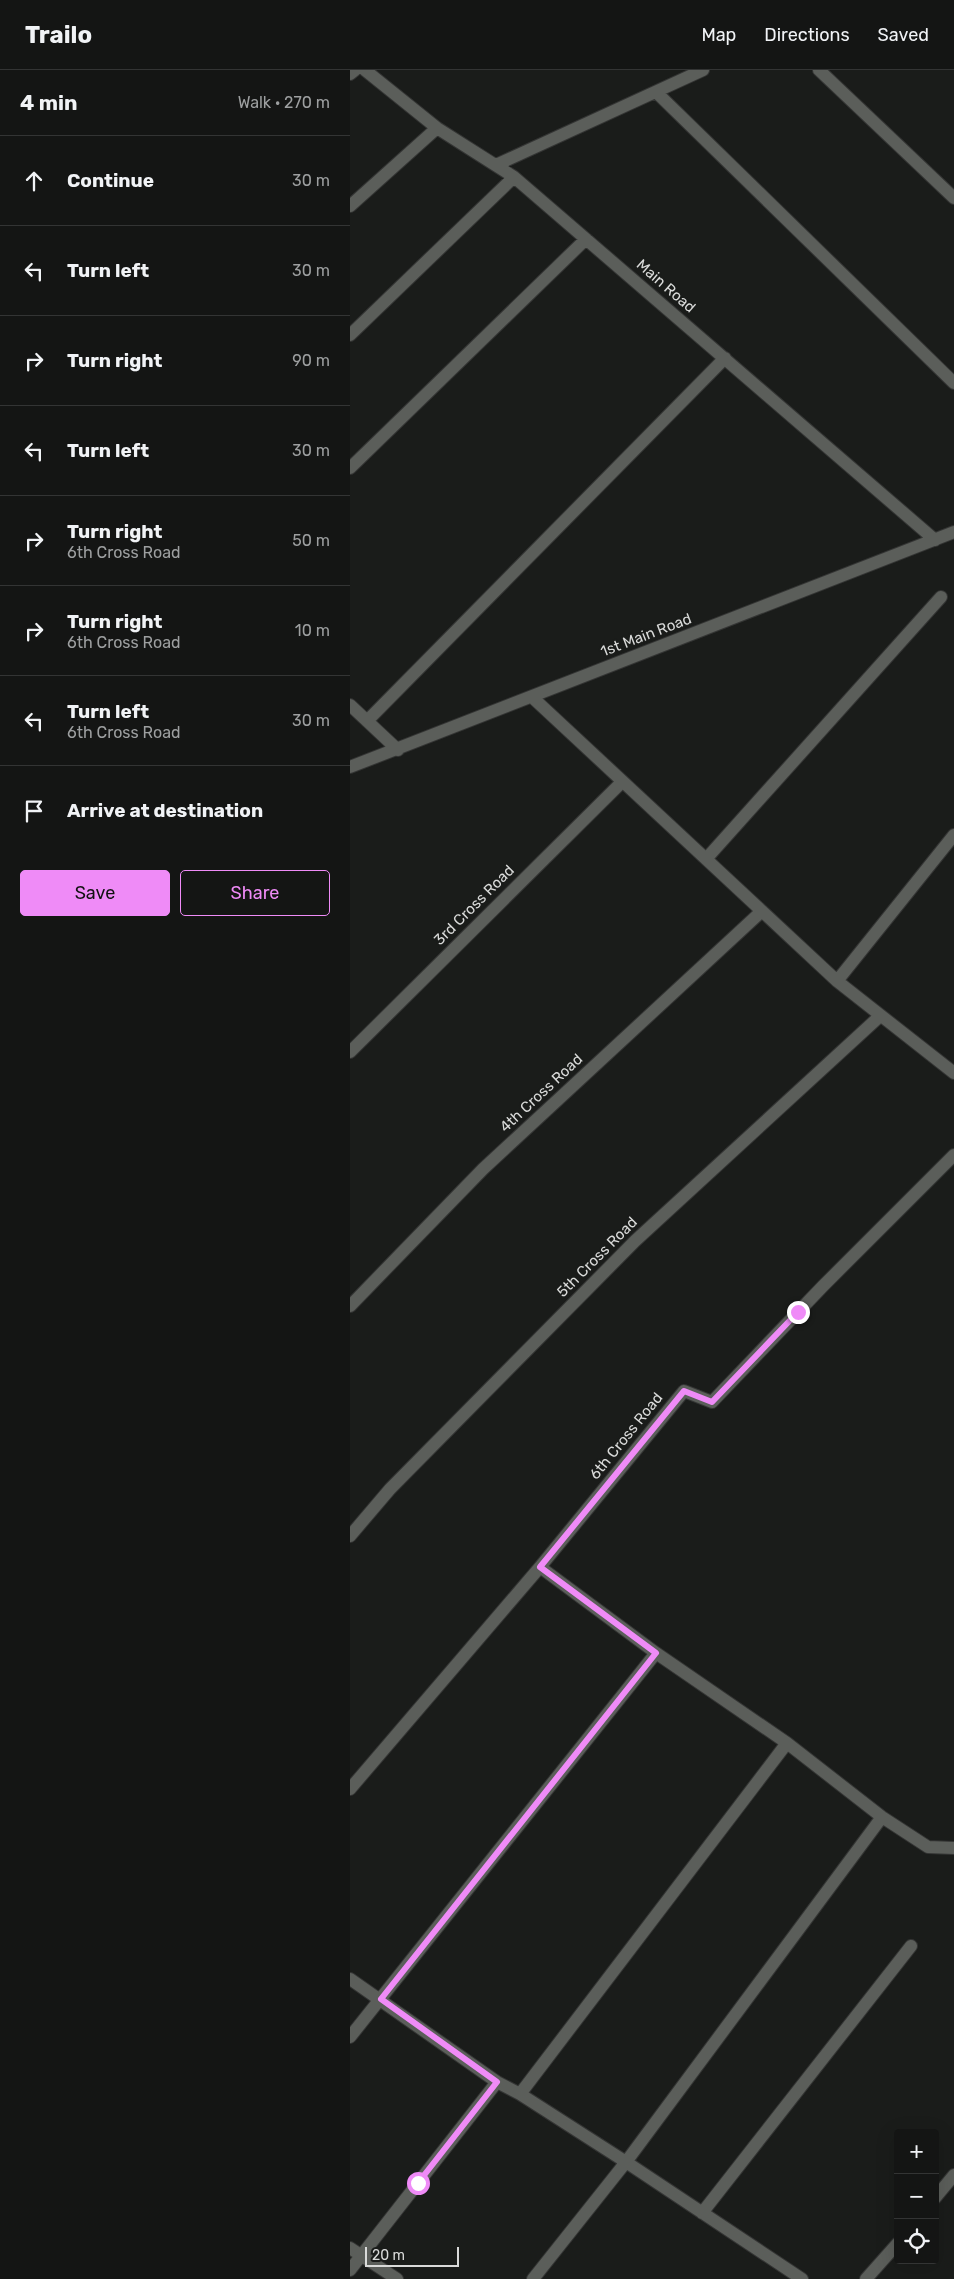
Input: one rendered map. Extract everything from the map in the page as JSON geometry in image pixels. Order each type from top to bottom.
[{"type":"street","points":[[350,74],[355,70]]},
{"type":"street","name":"Main Road","points":[[365,70],[437,128],[514,177],[935,540]]},
{"type":"street","points":[[496,166],[703,70]]},
{"type":"street","points":[[819,70],[954,198]]},
{"type":"street","points":[[656,92],[954,383]]},
{"type":"street","points":[[350,206],[437,128]]},
{"type":"street","points":[[350,335],[514,177]]},
{"type":"street","points":[[350,468],[586,239]]},
{"type":"street","points":[[367,721],[725,358]]},
{"type":"street","name":"1st Main Road","points":[[350,767],[398,750],[954,532]]},
{"type":"street","points":[[706,859],[940,597]]},
{"type":"street","points":[[532,697],[837,981],[954,1073]]},
{"type":"street","points":[[350,705],[398,750]]},
{"type":"street","name":"3rd Cross Road","points":[[350,1052],[622,782]]},
{"type":"street","points":[[837,981],[954,835]]},
{"type":"street","name":"4th Cross Road","points":[[350,1306],[483,1168],[762,911]]},
{"type":"street","name":"5th Cross Road","points":[[350,1536],[390,1489],[635,1241],[880,1016]]},
{"type":"street","name":"6th Cross Road","points":[[350,1789],[540,1567],[684,1391],[712,1402],[823,1286],[954,1155]]},
{"type":"street","points":[[540,1567],[656,1653],[787,1744],[882,1817],[928,1847],[954,1848]]},
{"type":"street","points":[[350,2037],[656,1653]]},
{"type":"street","points":[[520,2094],[787,1744]]},
{"type":"street","points":[[532,2279],[626,2162],[882,1817]]},
{"type":"street","points":[[702,2213],[911,1946]]},
{"type":"street","points":[[350,1979],[497,2082],[520,2094],[626,2162],[802,2279]]},
{"type":"street","points":[[350,2270],[497,2082]]},
{"type":"street","points":[[939,2193],[954,2176]]},
{"type":"street","points":[[350,2248],[397,2279]]},
{"type":"street","points":[[866,2279],[894,2248]]},
{"type":"route","points":[[418,2183],[497,2082],[381,1999],[656,1653],[540,1567],[684,1391],[712,1402],[798,1312]]}]
